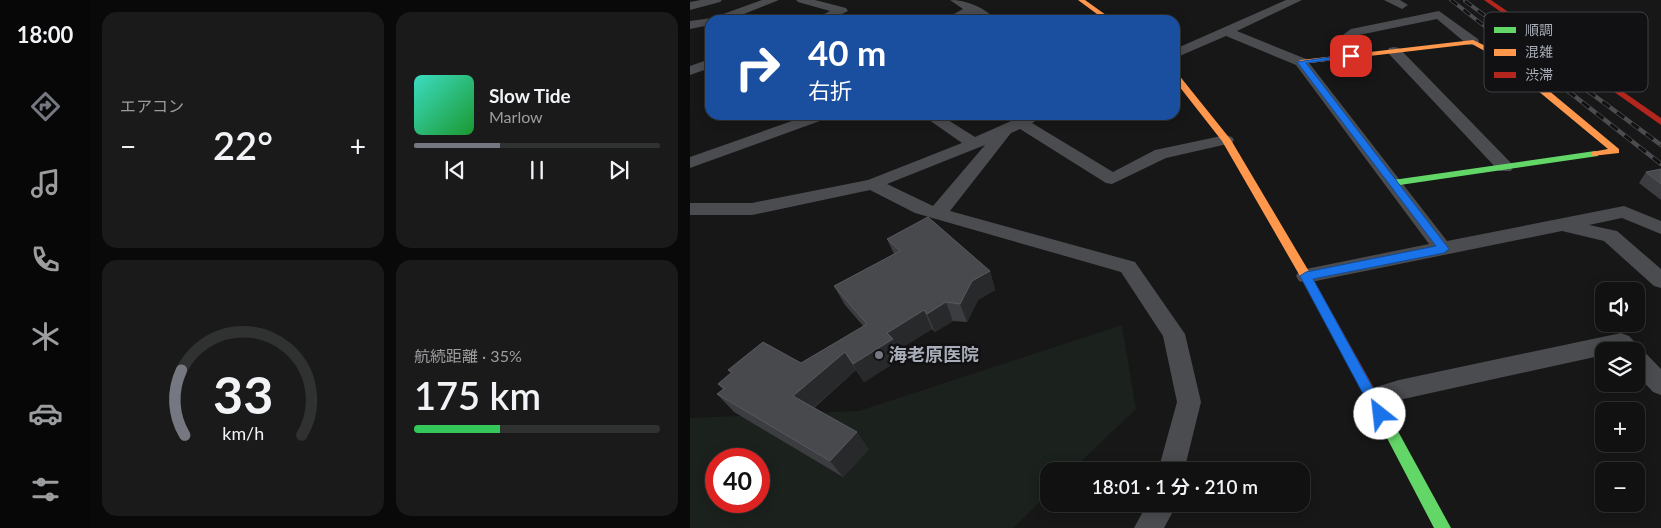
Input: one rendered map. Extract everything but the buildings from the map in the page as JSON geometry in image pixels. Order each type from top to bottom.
[{"type":"main road","points":[[1080,0],[1102,15]]},
{"type":"main road","points":[[1487,0],[1504,12]]},
{"type":"main road","points":[[1301,62],[1473,42],[1484,48]]},
{"type":"main road","points":[[1180,82],[1226,140],[1306,276],[1442,528]]},
{"type":"main road","points":[[1393,183],[1616,151],[1545,92]]},
{"type":"main road","points":[[1618,92],[1661,122]]},
{"type":"street","points":[[690,6],[716,0]]},
{"type":"street","points":[[730,15],[773,0]]},
{"type":"street","points":[[802,0],[842,11],[832,15]]},
{"type":"street","points":[[956,0],[982,15]]},
{"type":"street","points":[[1262,0],[1281,8]]},
{"type":"street","points":[[1180,52],[1296,0]]},
{"type":"street","points":[[1390,0],[1402,5]]},
{"type":"street","points":[[962,15],[974,10]]},
{"type":"street","points":[[1351,56],[1339,43],[1355,32],[1439,15],[1473,42]]},
{"type":"street","points":[[690,25],[705,22]]},
{"type":"street","points":[[1226,31],[1301,62],[1444,249]]},
{"type":"street","points":[[1394,51],[1504,167]]},
{"type":"street","points":[[690,71],[705,65]]},
{"type":"street","points":[[690,162],[808,120]]},
{"type":"street","points":[[938,120],[974,144]]},
{"type":"street","points":[[690,209],[752,209],[872,184],[974,144],[1027,120]]},
{"type":"street","points":[[1014,126],[1112,179],[1161,154],[1226,140]]},
{"type":"street","points":[[938,213],[1014,126]]},
{"type":"street","points":[[872,184],[922,209],[1128,267],[1174,334],[1189,402],[1173,462]]},
{"type":"street","points":[[1306,276],[1624,212],[1661,228]]},
{"type":"street","points":[[1560,225],[1610,236],[1661,280]]},
{"type":"street","points":[[1372,398],[1399,390],[1595,348]]},
{"type":"street","points":[[1645,368],[1661,385]]},
{"type":"street","points":[[1148,528],[1158,512]]},
{"type":"shaded area","points":[[1122,325],[1136,409],[1080,462],[1040,462],[1040,502],[1013,528],[690,528],[690,418],[859,411]]},
{"type":"railway","points":[[1451,0],[1484,26]]},
{"type":"railway","points":[[1465,1],[1484,15]]},
{"type":"railway","points":[[1569,92],[1661,164]]},
{"type":"railway","points":[[1589,92],[1661,145]]},
{"type":"traffic: fast","points":[[1393,183],[1595,154]]},
{"type":"traffic: fast","points":[[1383,417],[1443,528]]},
{"type":"traffic: slow","points":[[1081,0],[1103,15]]},
{"type":"traffic: slow","points":[[1301,62],[1473,42],[1484,48]]},
{"type":"traffic: slow","points":[[1180,82],[1226,140],[1308,280]]},
{"type":"traffic: slow","points":[[1545,92],[1616,151],[1595,154]]},
{"type":"traffic: jam","points":[[1487,0],[1504,12]]},
{"type":"traffic: jam","points":[[1618,92],[1661,122]]},
{"type":"traffic: jam","points":[[1308,280],[1383,417]]},
{"type":"place","name":"海老原医院","points":[[879,355]]},
{"type":"route","points":[[1351,56],[1301,62],[1444,249],[1306,276],[1380,414]]}]
